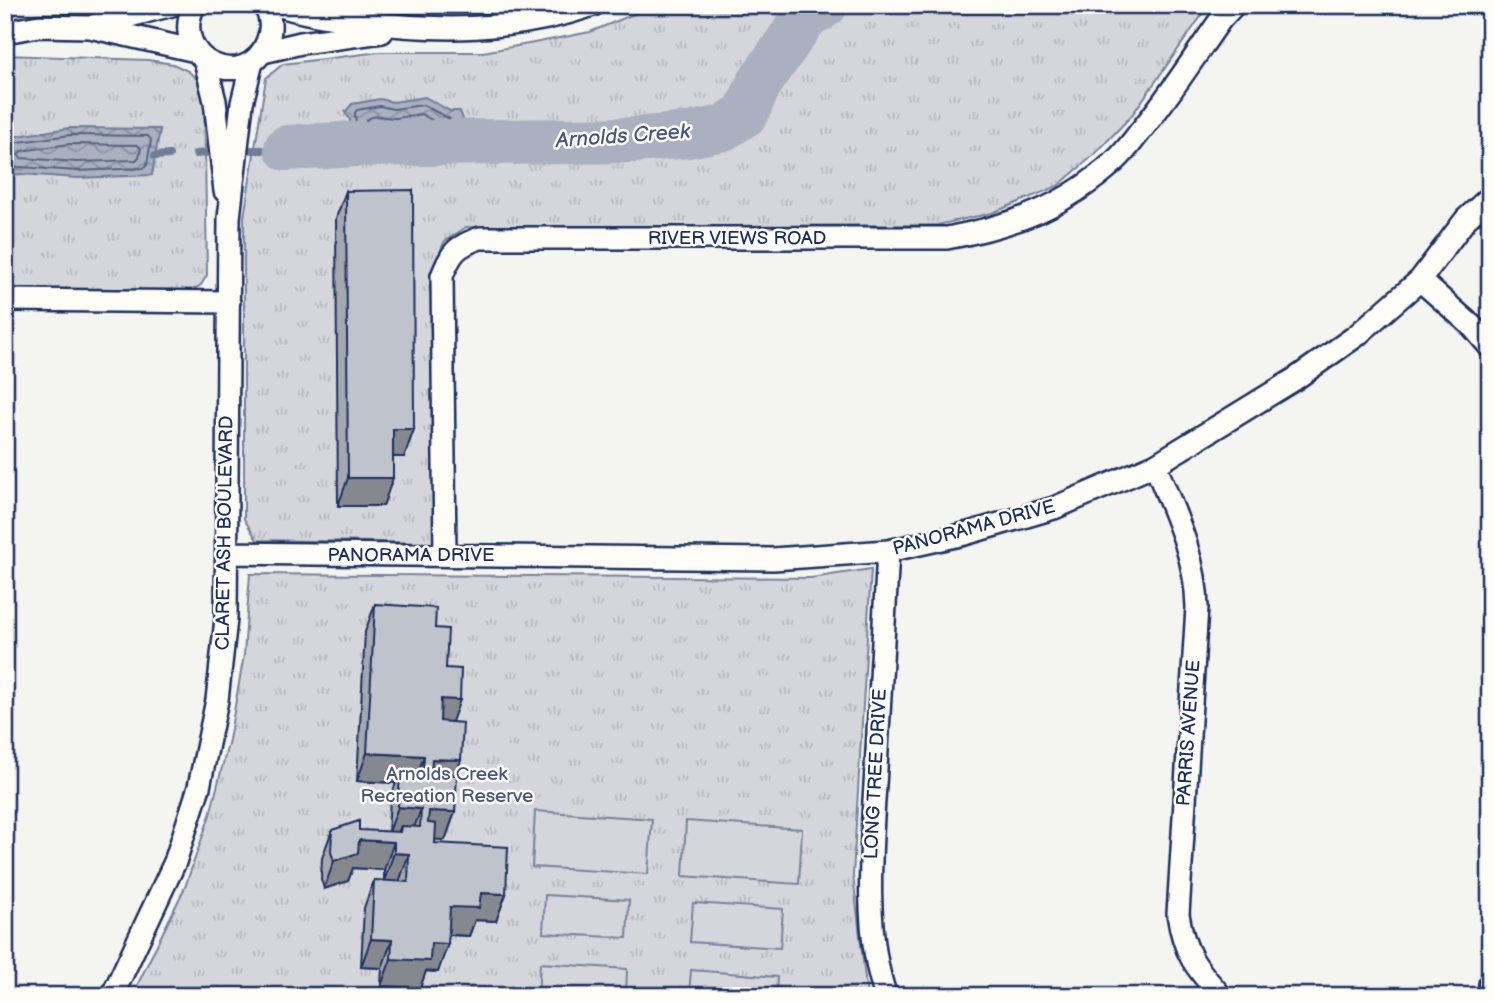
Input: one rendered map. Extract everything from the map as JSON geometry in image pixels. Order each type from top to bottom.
[{"type":"street","points":[[90,27],[172,5]]},
{"type":"street","name":"CLARET ASH BOULEVARD","points":[[194,5],[189,16],[188,30],[201,56],[215,101],[229,218]]},
{"type":"street","name":"CLARET ASH BOULEVARD","points":[[112,996],[175,862],[199,788],[217,700],[226,619],[228,553],[229,218],[242,103],[258,57],[269,39],[271,25],[264,5]]},
{"type":"street","points":[[278,5],[318,16],[408,28]]},
{"type":"street","points":[[5,21],[39,26],[90,27],[201,56],[225,69],[240,68],[258,57],[301,43],[408,28],[500,26],[560,17],[593,5]]},
{"type":"street","name":"RIVER VIEWS ROAD","points":[[444,555],[442,276],[449,258],[463,244],[480,238],[947,238],[993,229],[1037,212],[1072,194],[1116,160],[1152,118],[1221,19],[1234,5]]},
{"type":"street","points":[[5,32],[39,26]]},
{"type":"street","name":"PANORAMA DRIVE","points":[[228,553],[773,559],[888,551],[965,534],[1054,508],[1155,465],[1295,379],[1356,336],[1420,280],[1466,219],[1490,197]]},
{"type":"street","points":[[1420,280],[1472,326],[1490,347]]},
{"type":"street","points":[[5,300],[229,302]]},
{"type":"street","name":"PARRIS AVENUE","points":[[1155,465],[1190,551],[1197,583],[1178,914],[1182,940],[1196,968],[1221,996]]},
{"type":"street","name":"LONG TREE DRIVE","points":[[886,996],[874,931],[870,876],[888,551]]},
{"type":"street","points":[[1489,996],[1490,984]]},
{"type":"green space","points":[[656,5],[1209,5],[1132,115],[1096,153],[1058,186],[992,213],[937,225],[466,227],[444,242],[433,271],[435,543],[257,540],[244,519],[244,217],[266,78],[283,64],[380,52],[483,52],[534,43],[590,32]]},
{"type":"green space","points":[[5,55],[148,60],[173,64],[188,71],[198,80],[204,90],[207,275],[201,285],[188,293],[5,293]]},
{"type":"green space","name":"Arnolds Creek Recreation Reserve","points":[[871,569],[853,875],[867,996],[132,996],[185,887],[210,815],[229,740],[244,655],[250,574],[811,578]]},
{"type":"green space","points":[[535,811],[652,819],[648,874],[532,867]]},
{"type":"green space","points":[[686,821],[802,829],[799,884],[683,876]]},
{"type":"green space","points":[[545,895],[629,900],[627,938],[543,933]]},
{"type":"green space","points":[[693,903],[783,909],[780,948],[690,942]]},
{"type":"green space","points":[[540,963],[627,969],[626,996],[538,996]]},
{"type":"green space","points":[[691,970],[777,977],[776,996],[689,996]]},
{"type":"water","points":[[425,97],[450,111],[460,111],[463,119],[455,128],[461,131],[457,142],[436,150],[379,152],[350,140],[350,120],[345,112],[352,104],[380,99],[393,102]]},
{"type":"water","points":[[69,128],[160,129],[152,175],[77,178],[21,174],[5,176],[5,138]]},
{"type":"building","points":[[413,190],[414,429],[393,429],[393,478],[348,478],[346,191]]},
{"type":"building","points":[[375,604],[436,608],[435,628],[448,629],[446,668],[461,669],[460,700],[441,699],[440,721],[463,723],[461,760],[432,759],[431,773],[457,775],[455,812],[429,811],[428,823],[436,824],[435,843],[508,847],[506,894],[481,893],[479,908],[450,907],[448,944],[431,943],[430,961],[391,959],[392,940],[371,939],[374,880],[408,882],[409,854],[394,853],[394,842],[359,840],[358,853],[334,861],[331,852],[332,830],[359,821],[359,830],[400,832],[401,826],[420,827],[421,809],[398,807],[400,772],[423,773],[424,756],[367,753]]},
{"type":"waterway","name":"Arnolds Creek","points":[[287,148],[358,144],[635,140],[688,135],[723,128],[745,114],[759,84],[806,16],[825,5]]},
{"type":"waterway","points":[[252,150],[263,150]]},
{"type":"waterway","points":[[196,154],[206,153]]},
{"type":"waterway","points":[[155,156],[169,155]]}]
